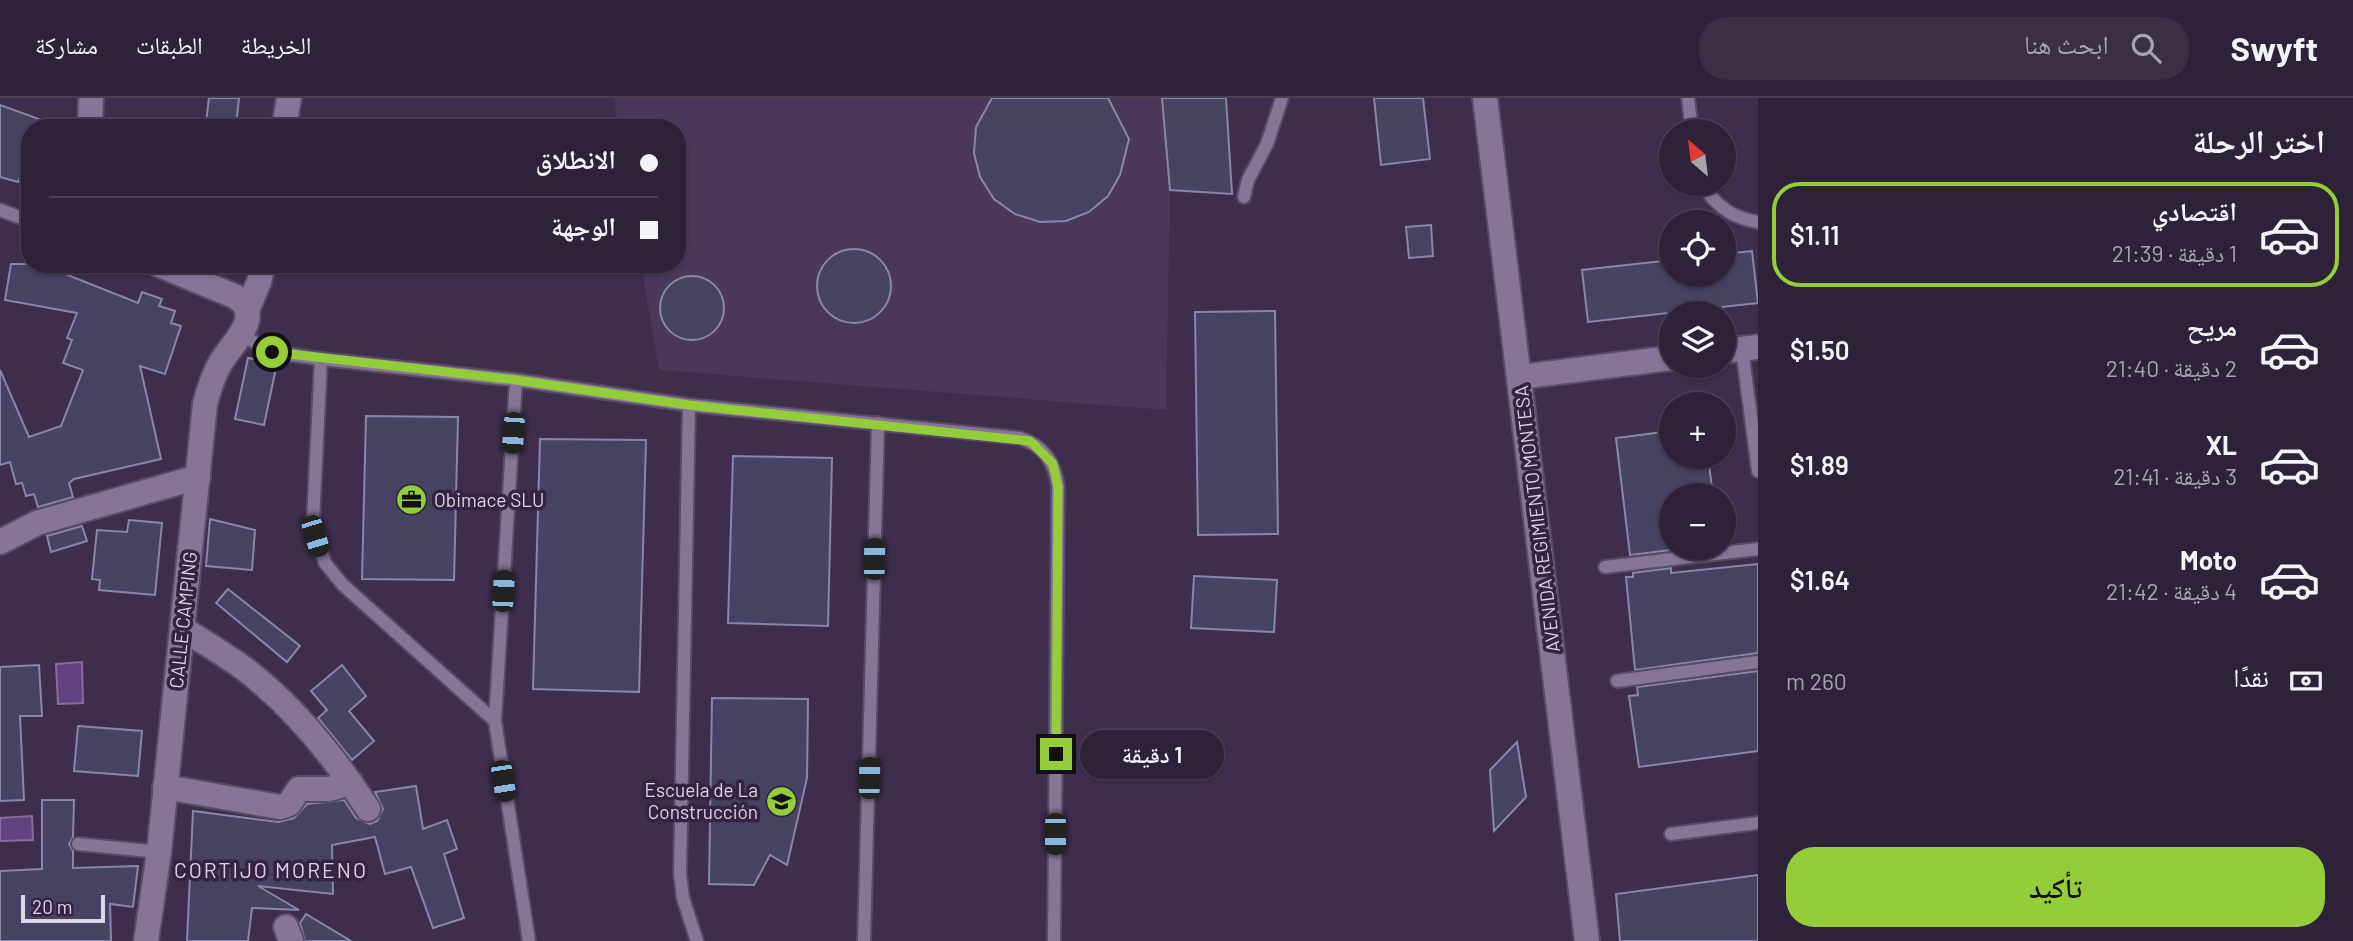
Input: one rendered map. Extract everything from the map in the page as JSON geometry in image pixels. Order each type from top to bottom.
[{"type":"street","points":[[90,119],[91,98]]},
{"type":"street","points":[[286,119],[289,98]]},
{"type":"street","name":"AVENIDA REGIMIENTO MONTESA","points":[[1485,98],[1587,941]]},
{"type":"street","points":[[179,273],[234,296],[247,310]]},
{"type":"street","name":"CALLE CAMPING","points":[[146,941],[159,852],[209,387],[223,358],[242,335],[248,322],[247,310],[260,273]]},
{"type":"street","points":[[1520,377],[1659,360]]},
{"type":"street","points":[[0,541],[37,523],[198,477]]},
{"type":"street","points":[[183,628],[247,671],[311,733],[368,809]]},
{"type":"street","points":[[165,788],[279,807],[289,804],[299,789],[329,789],[351,783]]},
{"type":"lane","points":[[1244,197],[1248,180],[1267,144],[1282,98]]},
{"type":"lane","points":[[1688,98],[1691,119]]},
{"type":"lane","points":[[1712,196],[1721,208],[1733,216],[1758,222]]},
{"type":"lane","points":[[0,210],[21,218]]},
{"type":"lane","points":[[242,335],[272,352],[321,359],[516,380],[689,405],[1030,441],[1046,454],[1057,475],[1054,941]]},
{"type":"lane","points":[[1741,349],[1758,471]]},
{"type":"lane","points":[[321,359],[313,521],[325,563],[343,585],[495,721]]},
{"type":"lane","points":[[516,380],[495,721],[529,941]]},
{"type":"lane","points":[[689,405],[680,873],[686,910],[697,941]]},
{"type":"lane","points":[[864,941],[877,423]]},
{"type":"lane","points":[[1605,567],[1758,549]]},
{"type":"lane","points":[[1617,681],[1758,662]]},
{"type":"lane","points":[[1671,834],[1758,823]]},
{"type":"lane","points":[[78,844],[159,852]]},
{"type":"shaded area","points":[[614,98],[1162,98],[1170,190],[1166,410],[659,370],[643,273],[686,273],[686,119],[617,119]]},
{"type":"shaded area","points":[[82,662],[83,703],[58,704],[56,664]]},
{"type":"shaded area","points":[[32,816],[33,840],[0,841],[0,818]]},
{"type":"building","points":[[209,98],[239,98],[237,119],[206,119]]},
{"type":"building","points":[[992,98],[1108,98],[1129,139],[1120,175],[1108,196],[1089,212],[1066,221],[1040,222],[1015,214],[994,199],[980,177],[974,153],[976,127]]},
{"type":"building","points":[[1162,98],[1226,98],[1232,194],[1170,190]]},
{"type":"building","points":[[1374,98],[1423,98],[1430,159],[1381,165]]},
{"type":"building","points":[[0,105],[39,119],[21,119],[21,173],[18,182],[0,177]]},
{"type":"building","points":[[1431,225],[1433,256],[1409,258],[1406,227]]},
{"type":"building","points":[[847,249],[861,249],[875,255],[885,265],[891,286],[889,300],[875,317],[861,323],[847,323],[833,317],[823,307],[817,293],[817,279],[823,265],[833,255]]},
{"type":"building","points":[[1752,251],[1758,303],[1736,305],[1736,301],[1659,301],[1659,314],[1588,322],[1582,270],[1659,261],[1659,287],[1736,287],[1736,253]]},
{"type":"building","points":[[11,264],[21,264],[21,273],[63,273],[138,303],[142,292],[162,299],[159,306],[175,311],[171,323],[181,326],[165,374],[140,366],[161,459],[74,479],[69,483],[73,497],[38,507],[34,494],[26,496],[22,483],[16,484],[10,462],[0,465],[0,370],[29,437],[61,426],[83,370],[63,363],[72,340],[67,338],[77,313],[5,300]]},
{"type":"building","points":[[686,276],[698,276],[715,285],[722,296],[722,320],[715,331],[698,340],[686,340],[674,335],[665,326],[660,314],[660,302],[665,290],[674,281]]},
{"type":"building","points":[[1275,311],[1278,534],[1198,535],[1195,312]]},
{"type":"building","points":[[248,358],[277,363],[264,425],[235,419]]},
{"type":"building","points":[[366,416],[458,417],[454,580],[362,579]]},
{"type":"building","points":[[1659,433],[1659,469],[1710,469],[1711,483],[1659,483],[1659,551],[1630,555],[1616,438]]},
{"type":"building","points":[[540,439],[646,440],[639,692],[533,689]]},
{"type":"building","points":[[733,456],[832,458],[828,626],[728,623]]},
{"type":"building","points":[[210,519],[255,530],[252,570],[206,566]]},
{"type":"building","points":[[129,520],[162,523],[155,595],[99,590],[100,580],[92,579],[97,530],[127,532]]},
{"type":"building","points":[[82,526],[87,541],[51,552],[47,536]]},
{"type":"building","points":[[1758,564],[1758,653],[1635,670],[1626,577],[1633,577],[1633,573],[1671,568],[1671,573]]},
{"type":"building","points":[[1194,576],[1277,580],[1274,632],[1191,628]]},
{"type":"building","points":[[228,589],[300,646],[287,662],[216,603]]},
{"type":"building","points":[[39,665],[42,716],[20,716],[24,800],[0,801],[0,667]]},
{"type":"building","points":[[342,665],[366,696],[349,711],[374,741],[352,760],[318,718],[327,710],[311,691]]},
{"type":"building","points":[[1758,671],[1758,751],[1639,767],[1629,696],[1638,695],[1637,687]]},
{"type":"building","points":[[712,698],[808,699],[807,778],[787,865],[770,855],[754,885],[709,884]]},
{"type":"building","points":[[78,726],[142,731],[138,776],[74,771]]},
{"type":"building","points":[[1517,742],[1526,797],[1494,831],[1490,770]]},
{"type":"building","points":[[416,786],[423,829],[447,820],[457,849],[444,854],[464,918],[433,928],[411,867],[385,874],[375,837],[332,845],[333,894],[258,886],[299,910],[252,908],[248,941],[187,941],[193,811],[278,822],[294,818],[307,804],[344,800],[356,818],[370,824],[377,821],[383,809],[375,792]]},
{"type":"building","points":[[42,800],[74,800],[73,837],[69,844],[73,851],[73,868],[138,866],[133,907],[110,904],[111,941],[0,941],[0,871],[42,869]]},
{"type":"building","points":[[1758,875],[1758,941],[1620,941],[1616,894]]},
{"type":"building","points":[[306,914],[351,941],[305,941],[300,923]]},
{"type":"place","name":"Obimace SLU","points":[[411,500]]},
{"type":"place","name":"Escuela de La Construcción","points":[[781,801]]},
{"type":"district","name":"CORTIJO MORENO","points":[[271,871]]},
{"type":"route","points":[[272,352],[516,380],[689,405],[1030,441],[1046,454],[1053,464],[1058,487],[1056,754]]}]
